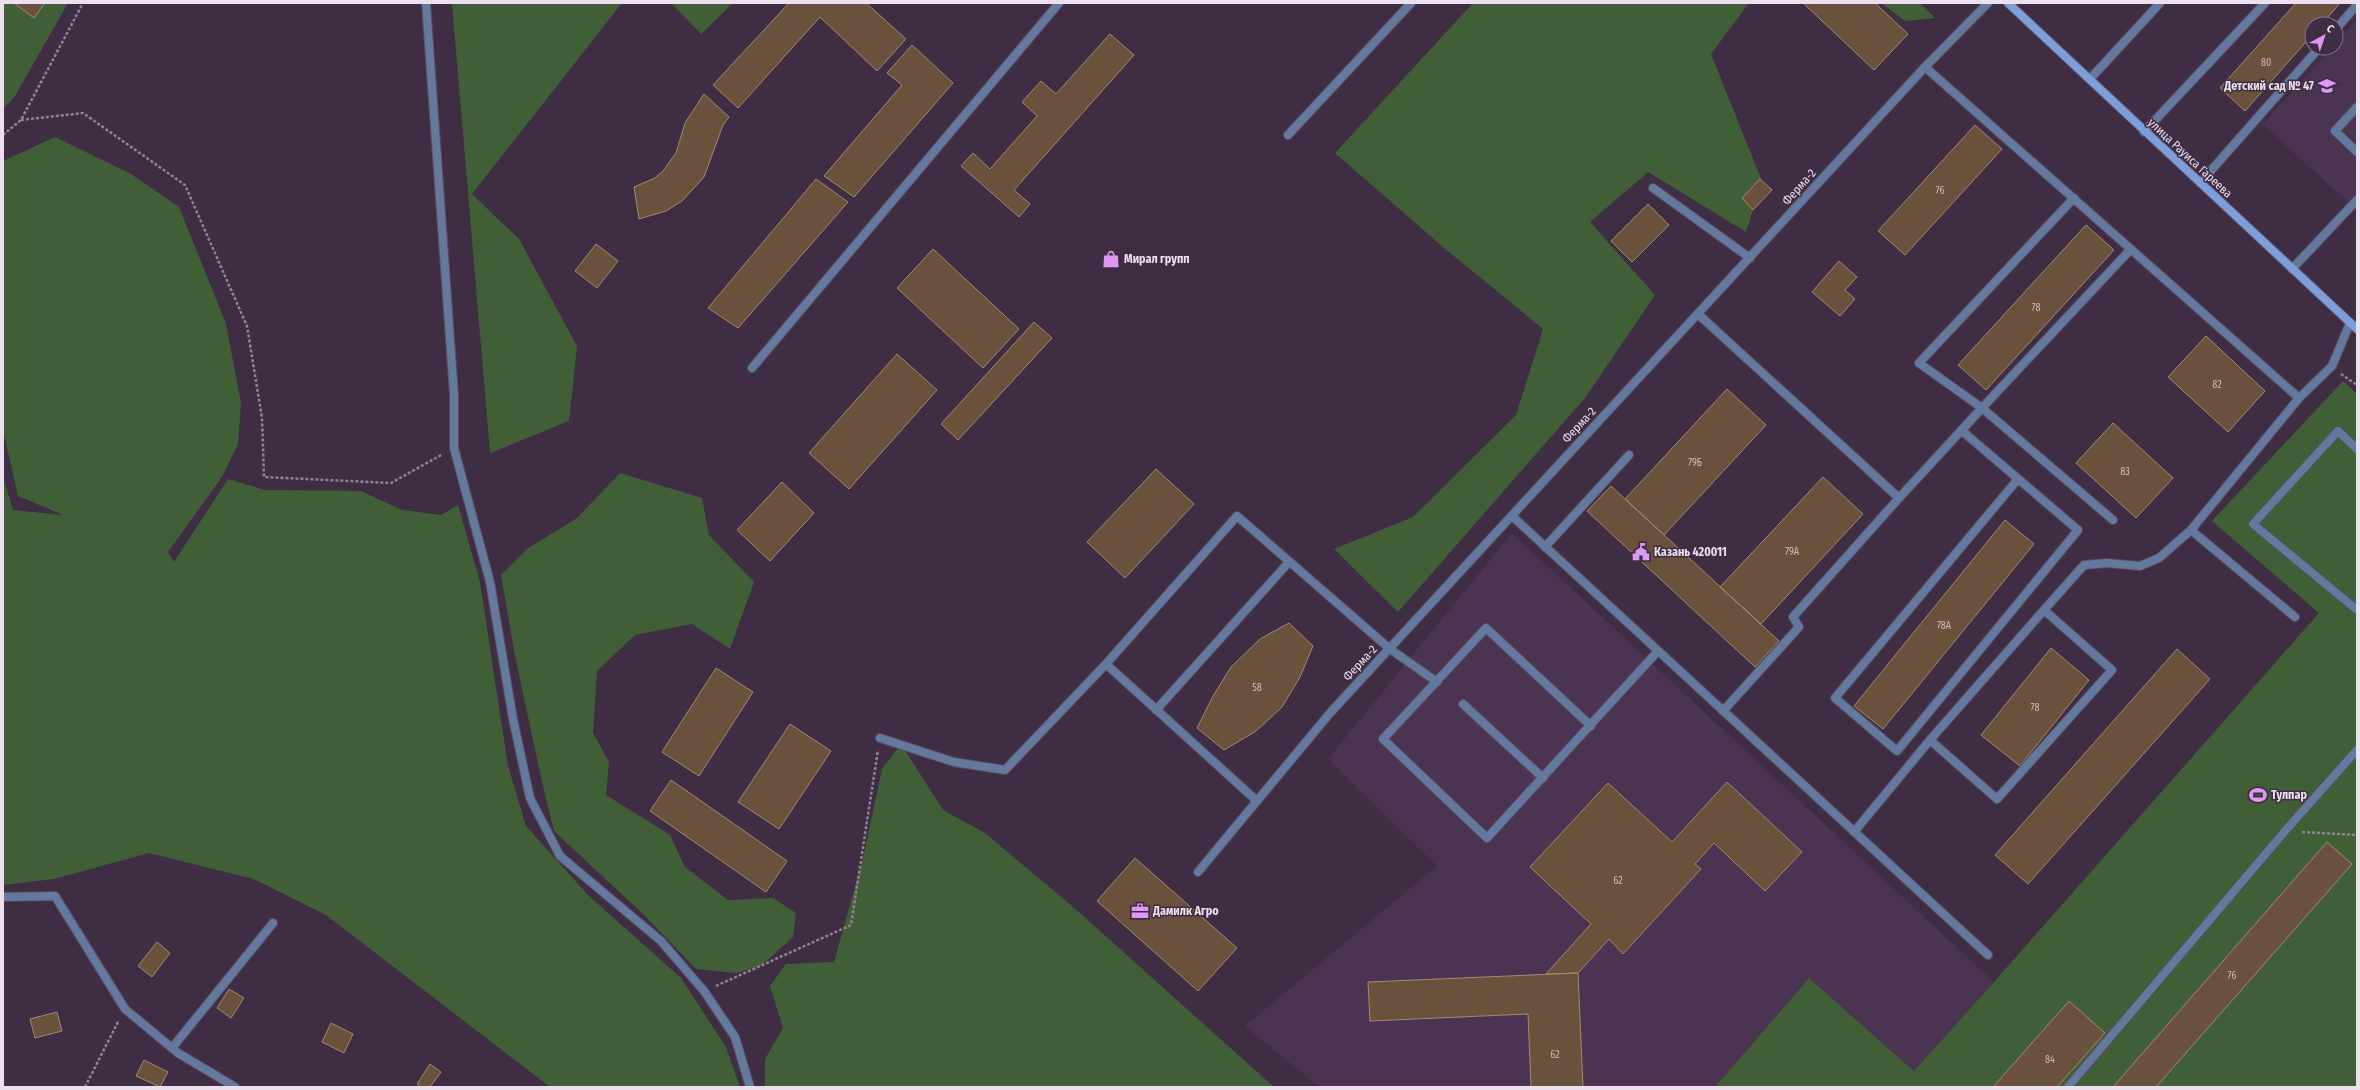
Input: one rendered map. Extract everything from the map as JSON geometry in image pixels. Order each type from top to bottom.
[{"type":"street","points":[[426,3],[454,395],[454,448],[490,582],[513,719],[530,798],[560,856],[660,941],[704,991],[735,1037],[750,1087]]},
{"type":"street","points":[[752,368],[1059,3]]},
{"type":"street","points":[[1288,135],[1411,3]]},
{"type":"street","name":"Ферма-2","points":[[1198,872],[1330,713],[1925,67],[1988,3]]},
{"type":"street","name":"улица Рауиса Гареева","points":[[2008,3],[2090,79],[2144,132],[2357,329]]},
{"type":"street","points":[[2090,79],[2160,3]]},
{"type":"street","points":[[2144,132],[2264,3]]},
{"type":"street","points":[[2344,20],[2357,5]]},
{"type":"street","points":[[2200,183],[2312,56]]},
{"type":"street","points":[[1925,67],[2299,398]]},
{"type":"street","points":[[2357,107],[2335,131],[2357,152]]},
{"type":"street","points":[[1653,188],[1750,258]]},
{"type":"street","points":[[2074,198],[1919,363],[1982,408],[2114,520]]},
{"type":"street","points":[[2292,269],[2357,200]]},
{"type":"street","points":[[1723,711],[1799,627],[1793,617],[1961,430],[2131,249]]},
{"type":"street","points":[[1698,314],[1899,498]]},
{"type":"street","points":[[1854,832],[1930,740],[2084,565],[2107,563],[2140,566],[2160,558],[2191,530],[2299,398],[2332,366],[2350,323]]},
{"type":"street","points":[[1961,430],[2078,530],[1897,751],[1835,698],[2018,479]]},
{"type":"street","points":[[2357,449],[2338,431],[2252,524],[2357,610]]},
{"type":"street","points":[[1545,547],[1629,455]]},
{"type":"street","points":[[880,738],[954,762],[1005,770],[1106,664],[1236,516],[1390,649],[1437,682]]},
{"type":"street","points":[[1512,516],[1988,955]]},
{"type":"street","points":[[2191,530],[2295,617]]},
{"type":"street","points":[[1156,710],[1289,562]]},
{"type":"street","points":[[1930,740],[1997,799],[2112,670],[2044,610]]},
{"type":"street","points":[[1591,726],[1486,628],[1383,739],[1487,838],[1591,726],[1658,651]]},
{"type":"street","points":[[1106,664],[1257,801]]},
{"type":"street","points":[[1463,704],[1543,778]]},
{"type":"street","points":[[2068,1087],[2285,831],[2357,750]]},
{"type":"street","points":[[3,897],[55,896],[125,1009],[172,1048],[235,1087]]},
{"type":"street","points":[[172,1048],[273,923]]},
{"type":"path","points":[[3,136],[21,120],[83,3]]},
{"type":"path","points":[[21,120],[83,113],[185,185],[247,326],[262,418],[264,477],[391,483],[454,448]]},
{"type":"path","points":[[2332,366],[2357,385]]},
{"type":"path","points":[[704,991],[851,925],[880,738]]},
{"type":"path","points":[[2285,831],[2357,835]]},
{"type":"path","points":[[85,1087],[125,1009]]},
{"type":"shaded area","name":"Детский сад № 47","points":[[2357,20],[2357,210],[2262,124],[2325,56],[2344,56],[2344,34]]},
{"type":"shaded area","points":[[1512,533],[1994,982],[1914,1071],[1809,978],[1715,1087],[1319,1087],[1245,1026],[1437,866],[1328,759]]},
{"type":"green space","points":[[3,3],[68,3],[15,96],[3,109]]},
{"type":"green space","points":[[452,3],[622,3],[472,194],[519,239],[577,346],[569,421],[490,453]]},
{"type":"green space","points":[[671,3],[733,3],[701,34]]},
{"type":"green space","points":[[1473,3],[1749,3],[1711,54],[1762,181],[1746,232],[1648,172],[1590,222],[1655,295],[1585,398],[1398,612],[1334,549],[1413,517],[1516,415],[1543,329],[1443,247],[1335,153]]},
{"type":"green space","points":[[1881,3],[1920,3],[1935,18],[1905,21]]},
{"type":"green space","points":[[55,137],[131,174],[179,207],[226,324],[241,403],[238,444],[222,477],[168,552],[174,562],[228,479],[265,490],[361,491],[402,510],[441,515],[458,505],[480,582],[508,766],[526,826],[589,896],[681,978],[726,1047],[740,1087],[550,1087],[326,915],[254,879],[149,853],[54,879],[3,885],[3,477],[13,510],[63,515],[18,496],[3,430],[3,161]]},
{"type":"green space","name":"Тулпар","points":[[2343,381],[2357,394],[2357,1087],[1715,1087],[1809,978],[1914,1071],[1994,982],[2319,613],[2212,521]]},
{"type":"green space","points":[[620,473],[702,498],[709,535],[754,582],[730,649],[692,624],[635,635],[597,671],[593,733],[609,762],[606,795],[670,835],[685,867],[728,900],[773,898],[796,913],[793,937],[761,966],[736,973],[696,969],[642,913],[554,831],[542,782],[515,656],[501,575],[527,549],[577,518]]},
{"type":"green space","points":[[901,744],[943,810],[985,833],[1072,906],[1274,1087],[765,1087],[765,1059],[783,1028],[770,986],[786,964],[834,962],[863,858],[882,769]]},
{"type":"building","points":[[14,3],[45,3],[34,18]]},
{"type":"building","points":[[789,3],[866,3],[906,39],[877,71],[820,17],[738,108],[713,85]]},
{"type":"building","points":[[1803,3],[1875,3],[1908,34],[1874,70]]},
{"type":"building","points":[[2296,3],[2340,3],[2329,16],[2304,16],[2304,44],[2245,111],[2220,88]]},
{"type":"building","points":[[1110,34],[1134,55],[1014,190],[1030,204],[1019,217],[961,166],[973,153],[990,169],[1037,116],[1022,102],[1041,81],[1056,94]]},
{"type":"building","points":[[912,45],[953,83],[854,197],[824,176],[902,85],[887,73]]},
{"type":"building","points":[[704,94],[729,117],[723,125],[704,177],[682,201],[666,211],[639,219],[634,187],[655,178],[663,171],[676,153],[685,123]]},
{"type":"building","points":[[1975,125],[2002,149],[1905,255],[1878,231]]},
{"type":"building","points":[[816,179],[848,202],[738,328],[708,308]]},
{"type":"building","points":[[1760,179],[1772,190],[1753,210],[1742,198]]},
{"type":"building","points":[[1648,204],[1669,225],[1632,262],[1611,241]]},
{"type":"building","points":[[2086,225],[2114,250],[1986,390],[1958,365]]},
{"type":"building","points":[[596,244],[618,261],[597,288],[575,271]]},
{"type":"building","points":[[933,249],[1019,329],[983,368],[897,288]]},
{"type":"building","points":[[1839,261],[1857,277],[1845,290],[1855,299],[1840,316],[1812,292]]},
{"type":"building","points":[[1034,322],[1052,338],[958,440],[941,424]]},
{"type":"building","points":[[2206,336],[2265,391],[2228,432],[2168,377]]},
{"type":"building","points":[[897,354],[937,390],[849,489],[809,453]]},
{"type":"building","points":[[1727,389],[1766,425],[1664,535],[1625,499]]},
{"type":"building","points":[[2113,423],[2173,478],[2136,518],[2076,463]]},
{"type":"building","points":[[1156,469],[1194,504],[1125,578],[1087,542]]},
{"type":"building","points":[[1823,477],[1863,514],[1761,624],[1720,587]]},
{"type":"building","points":[[782,482],[814,513],[770,561],[737,530]]},
{"type":"building","points":[[1611,486],[1779,641],[1755,667],[1587,511]]},
{"type":"building","points":[[2005,520],[2034,544],[1883,729],[1854,706]]},
{"type":"building","points":[[1289,623],[1313,646],[1300,677],[1282,707],[1256,731],[1224,750],[1197,728],[1213,696],[1231,667],[1260,639]]},
{"type":"building","points":[[2051,648],[2089,680],[2020,766],[1981,735]]},
{"type":"building","points":[[2177,649],[2210,679],[2028,884],[1995,855]]},
{"type":"building","points":[[716,668],[753,692],[699,776],[662,752]]},
{"type":"building","points":[[790,724],[831,751],[779,829],[738,802]]},
{"type":"building","points":[[671,780],[787,861],[766,892],[650,811]]},
{"type":"building","points":[[1727,782],[1802,852],[1765,891],[1714,843],[1695,864],[1701,869],[1623,954],[1609,939],[1578,973],[1546,974],[1591,924],[1530,867],[1608,783],[1672,842]]},
{"type":"building","points":[[2327,842],[2352,864],[2156,1087],[2113,1087]]},
{"type":"building","points":[[1135,858],[1237,948],[1198,991],[1097,901]]},
{"type":"building","points":[[157,942],[170,953],[152,977],[138,966]]},
{"type":"building","points":[[1578,973],[1583,1087],[1531,1087],[1528,1014],[1370,1021],[1368,982]]},
{"type":"building","points":[[229,989],[244,998],[231,1018],[217,1008]]},
{"type":"building","points":[[2069,1001],[2105,1033],[2057,1087],[1995,1087],[1994,1086]]},
{"type":"building","points":[[57,1012],[62,1031],[35,1038],[30,1019]]},
{"type":"building","points":[[331,1023],[353,1034],[344,1053],[322,1042]]},
{"type":"building","points":[[144,1060],[168,1072],[160,1087],[136,1076]]},
{"type":"building","points":[[430,1064],[441,1072],[430,1087],[421,1087],[417,1084]]},
{"type":"place","name":"Детский сад № 47","points":[[2327,86]]},
{"type":"place","name":"Мирал групп","points":[[1111,259]]},
{"type":"place","name":"Казань 420011","points":[[1641,552]]},
{"type":"place","name":"Тулпар","points":[[2258,795]]},
{"type":"place","name":"Дамилк Агро","points":[[1140,911]]}]
